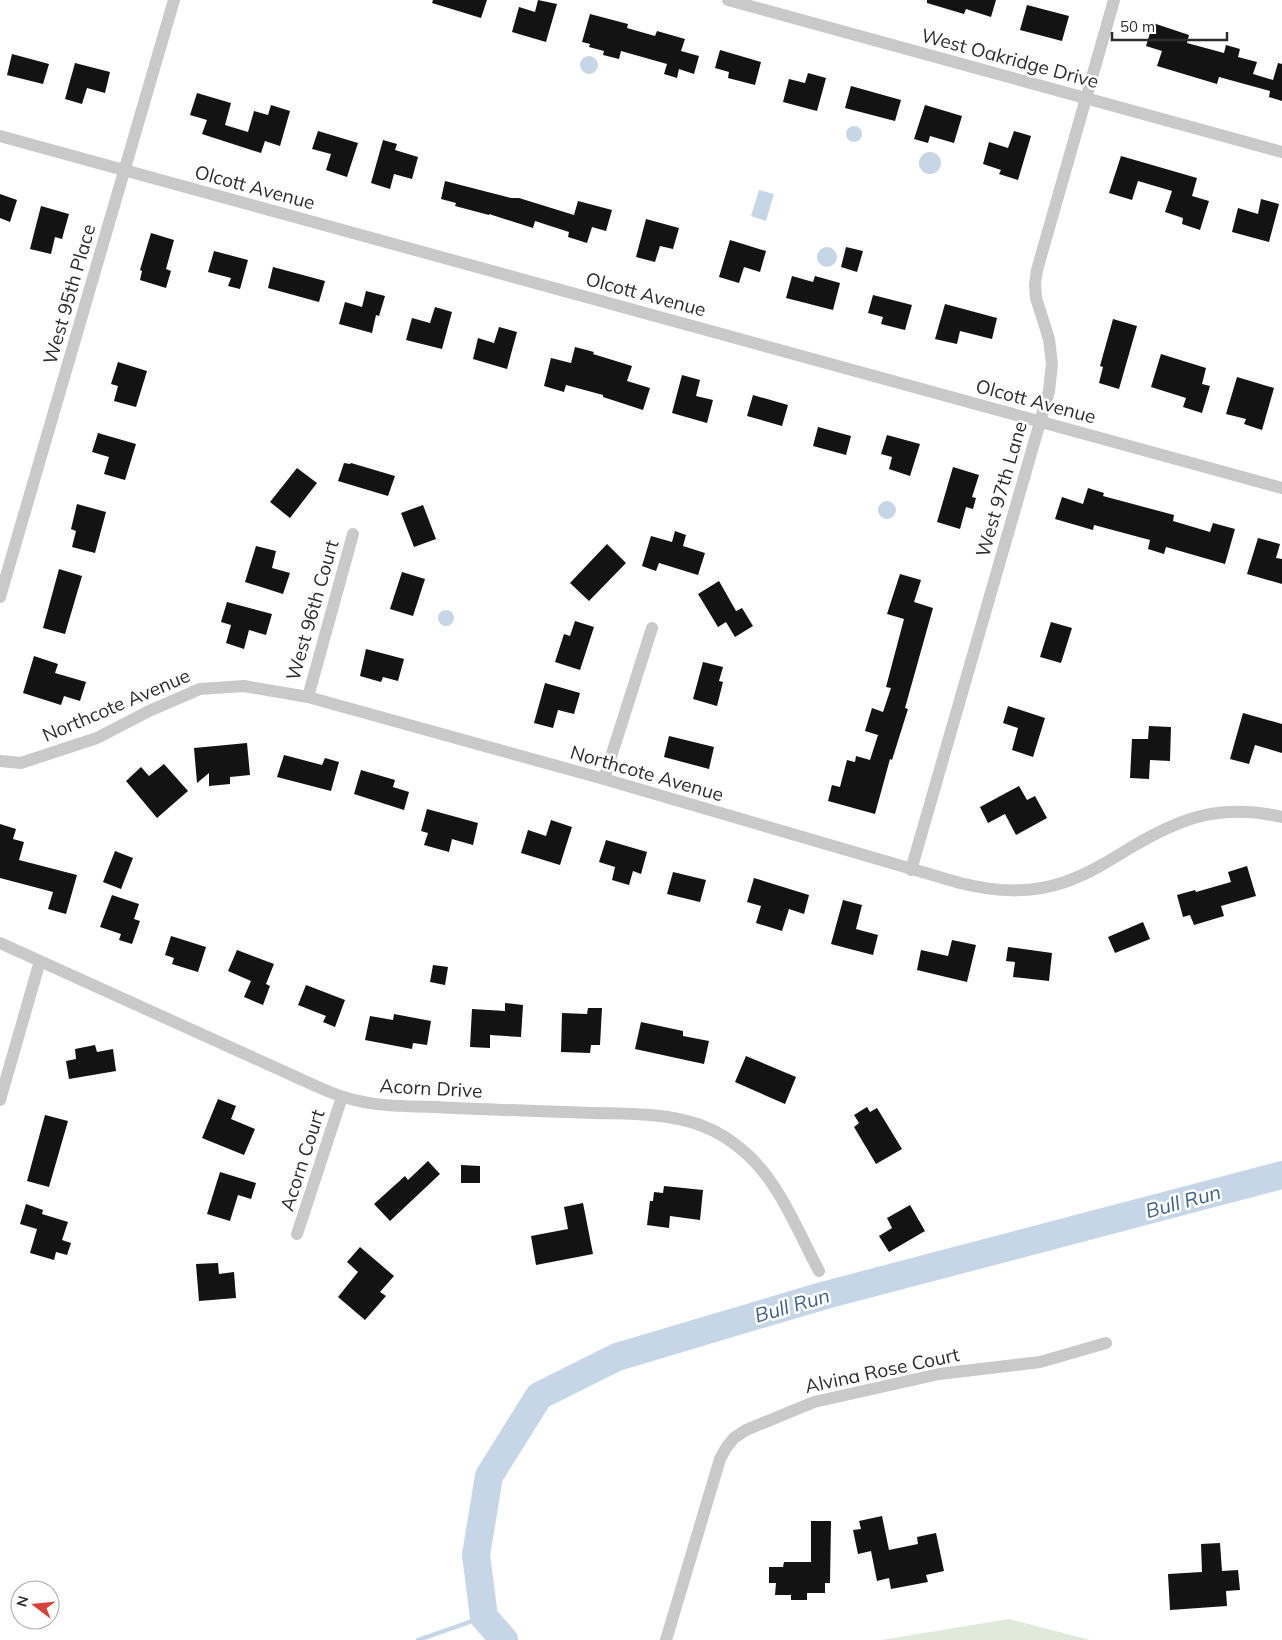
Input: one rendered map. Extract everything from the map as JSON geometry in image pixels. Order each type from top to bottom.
[{"type":"street","name":"West 95th Place","points":[[0,597],[174,0]]},
{"type":"street","name":"West Oakridge Drive","points":[[728,0],[756,4],[1282,152]]},
{"type":"street","name":"West 97th Lane","points":[[911,870],[1049,391],[1052,364],[1049,339],[1036,298],[1040,257],[1114,0]]},
{"type":"street","name":"Olcott Avenue","points":[[0,136],[1282,488]]},
{"type":"street","name":"West 96th Court","points":[[308,697],[353,534]]},
{"type":"street","points":[[604,779],[652,628]]},
{"type":"street","name":"Northcote Avenue","points":[[0,761],[21,764],[97,738],[149,710],[200,689],[244,686],[308,697],[604,779],[960,884],[992,890],[1022,891],[1037,889],[1076,877],[1160,830],[1190,818],[1206,814],[1238,811],[1282,817]]},
{"type":"street","name":"Acorn Drive","points":[[0,943],[342,1097],[366,1103],[398,1106],[636,1114],[683,1120],[700,1125],[717,1132],[758,1164],[778,1194],[818,1271]]},
{"type":"street","points":[[0,1100],[40,961]]},
{"type":"street","name":"Acorn Court","points":[[297,1234],[342,1097]]},
{"type":"street","name":"Alvina Rose Court","points":[[666,1640],[720,1459],[734,1438],[760,1423],[814,1402],[920,1377],[1040,1362],[1106,1343]]},
{"type":"green space","points":[[1009,1619],[1090,1640],[881,1640]]},
{"type":"water","points":[[589,56],[595,59],[598,65],[595,71],[589,74],[583,71],[580,65],[583,59]]},
{"type":"water","points":[[854,126],[860,128],[862,134],[860,140],[854,142],[848,140],[846,134],[848,128]]},
{"type":"water","points":[[930,152],[940,159],[941,163],[934,173],[930,174],[920,167],[919,163],[926,153]]},
{"type":"water","points":[[759,190],[774,194],[766,221],[751,216]]},
{"type":"water","points":[[827,247],[834,250],[837,257],[834,264],[827,267],[820,264],[817,257],[820,250]]},
{"type":"water","points":[[887,501],[895,506],[896,510],[891,518],[887,519],[879,514],[878,510],[883,502]]},
{"type":"water","points":[[443,610],[449,610],[454,615],[452,624],[443,626],[438,621],[438,615]]},
{"type":"building","points":[[433,0],[487,0],[481,18],[432,3]]},
{"type":"building","points":[[538,0],[557,4],[546,42],[512,32],[519,7],[535,12]]},
{"type":"building","points":[[927,0],[996,0],[991,17],[966,9],[964,14],[927,3]]},
{"type":"building","points":[[1027,5],[1069,16],[1062,41],[1020,30]]},
{"type":"building","points":[[590,14],[628,24],[627,28],[655,36],[657,31],[685,39],[681,51],[699,56],[694,74],[679,69],[677,78],[664,74],[667,64],[621,51],[619,59],[603,55],[604,51],[589,47],[590,44],[582,42]]},
{"type":"building","points":[[1153,23],[1189,35],[1187,43],[1224,53],[1226,45],[1240,49],[1238,57],[1257,62],[1253,74],[1273,80],[1278,63],[1282,64],[1282,101],[1269,97],[1270,91],[1219,77],[1217,84],[1157,66],[1162,51],[1146,46]]},
{"type":"building","points":[[720,50],[761,62],[755,85],[728,78],[729,72],[715,68]]},
{"type":"building","points":[[12,54],[49,64],[43,84],[7,75]]},
{"type":"building","points":[[75,63],[110,72],[105,93],[87,88],[82,104],[65,99]]},
{"type":"building","points":[[808,73],[826,78],[817,111],[783,102],[789,79],[805,83]]},
{"type":"building","points":[[851,86],[901,100],[895,121],[845,108]]},
{"type":"building","points":[[197,93],[231,103],[225,125],[248,132],[254,111],[268,115],[271,105],[290,111],[280,146],[265,141],[261,153],[202,134],[207,120],[190,115]]},
{"type":"building","points":[[925,105],[962,116],[954,143],[930,136],[928,143],[914,139]]},
{"type":"building","points":[[318,131],[358,143],[347,177],[326,170],[331,154],[312,149]]},
{"type":"building","points":[[1014,131],[1031,136],[1018,180],[999,174],[1001,170],[983,164],[989,142],[1008,148]]},
{"type":"building","points":[[383,140],[397,144],[395,150],[418,157],[412,179],[394,174],[390,189],[371,183]]},
{"type":"building","points":[[1121,156],[1197,178],[1192,196],[1209,201],[1200,230],[1182,224],[1183,218],[1165,212],[1172,191],[1138,181],[1132,200],[1109,193]]},
{"type":"building","points":[[445,181],[511,198],[519,198],[574,215],[578,201],[612,210],[606,231],[592,227],[587,243],[568,237],[569,232],[535,221],[533,228],[489,214],[455,206],[456,203],[441,199]]},
{"type":"building","points":[[0,194],[17,200],[10,222],[0,218]]},
{"type":"building","points":[[1261,199],[1279,204],[1269,242],[1232,232],[1238,208],[1258,214]]},
{"type":"building","points":[[41,206],[69,214],[62,239],[55,237],[51,254],[30,249]]},
{"type":"building","points":[[646,219],[679,228],[673,249],[660,246],[655,262],[636,257]]},
{"type":"building","points":[[151,233],[174,240],[166,269],[171,271],[166,288],[140,280],[142,271],[140,270]]},
{"type":"building","points":[[730,240],[766,251],[760,272],[744,267],[739,283],[719,277]]},
{"type":"building","points":[[846,247],[863,251],[857,272],[841,267]]},
{"type":"building","points":[[214,251],[248,260],[240,289],[228,286],[231,278],[208,272]]},
{"type":"building","points":[[273,267],[325,281],[319,302],[268,288]]},
{"type":"building","points":[[792,276],[813,282],[815,276],[840,283],[833,310],[786,298]]},
{"type":"building","points":[[366,291],[385,296],[379,316],[376,315],[372,333],[339,324],[345,302],[362,307]]},
{"type":"building","points":[[873,295],[912,305],[905,330],[881,324],[883,317],[868,313]]},
{"type":"building","points":[[945,304],[997,318],[992,339],[960,331],[957,344],[935,339]]},
{"type":"building","points":[[435,307],[452,312],[442,349],[406,340],[412,318],[430,323]]},
{"type":"building","points":[[1113,319],[1137,326],[1119,389],[1099,383],[1103,367],[1100,366]]},
{"type":"building","points":[[499,327],[517,332],[507,369],[473,359],[478,338],[494,343]]},
{"type":"building","points":[[575,347],[632,366],[627,381],[650,388],[643,410],[603,397],[603,395],[566,385],[564,392],[544,386],[551,358],[571,363]]},
{"type":"building","points":[[1161,354],[1206,368],[1202,384],[1210,386],[1202,413],[1183,407],[1186,398],[1151,387]]},
{"type":"building","points":[[118,362],[147,371],[136,407],[114,401],[118,386],[111,384]]},
{"type":"building","points":[[682,375],[700,380],[696,396],[713,400],[707,423],[672,413]]},
{"type":"building","points":[[1237,377],[1274,388],[1262,430],[1244,424],[1246,419],[1226,414]]},
{"type":"building","points":[[753,395],[788,405],[782,426],[747,416]]},
{"type":"building","points":[[818,427],[851,436],[846,455],[813,446]]},
{"type":"building","points":[[98,433],[136,444],[125,480],[104,474],[109,457],[92,452]]},
{"type":"building","points":[[887,435],[920,444],[910,476],[889,469],[892,457],[881,454]]},
{"type":"building","points":[[344,463],[351,463],[395,476],[388,496],[338,481]]},
{"type":"building","points":[[953,467],[979,475],[972,497],[976,498],[973,509],[966,507],[960,529],[937,522]]},
{"type":"building","points":[[297,468],[317,483],[290,518],[270,502]]},
{"type":"building","points":[[1088,488],[1104,493],[1103,496],[1174,515],[1173,521],[1210,532],[1213,523],[1235,529],[1225,564],[1166,547],[1164,554],[1148,549],[1150,540],[1094,525],[1093,530],[1055,519],[1062,497],[1083,504]]},
{"type":"building","points":[[77,504],[106,512],[95,553],[72,547],[76,531],[71,529]]},
{"type":"building","points":[[423,505],[436,539],[414,547],[401,513]]},
{"type":"building","points":[[675,531],[686,535],[683,546],[705,553],[698,575],[659,563],[656,571],[642,566],[651,536],[672,542]]},
{"type":"building","points":[[1258,538],[1280,544],[1276,558],[1282,559],[1282,584],[1247,574]]},
{"type":"building","points":[[607,544],[626,563],[589,601],[570,583]]},
{"type":"building","points":[[256,546],[276,551],[272,568],[290,573],[283,594],[245,582]]},
{"type":"building","points":[[59,569],[82,576],[65,634],[43,628]]},
{"type":"building","points":[[402,572],[425,579],[413,616],[390,609]]},
{"type":"building","points":[[900,574],[921,580],[914,602],[933,608],[905,708],[908,709],[892,760],[890,759],[875,814],[828,801],[832,785],[840,787],[847,760],[855,762],[856,756],[870,760],[878,735],[865,731],[872,708],[883,712],[891,688],[886,687],[904,619],[887,614]]},
{"type":"building","points":[[719,581],[736,611],[742,608],[753,626],[735,637],[726,622],[718,627],[698,594]]},
{"type":"building","points":[[227,602],[272,614],[266,635],[249,630],[244,649],[226,643],[231,625],[221,622]]},
{"type":"building","points":[[575,621],[594,627],[580,670],[555,662],[564,634],[570,636]]},
{"type":"building","points":[[1051,622],[1072,628],[1061,663],[1040,657]]},
{"type":"building","points":[[366,649],[404,659],[398,681],[383,677],[381,682],[360,676]]},
{"type":"building","points":[[34,656],[58,664],[55,673],[86,682],[80,701],[64,696],[61,705],[23,693]]},
{"type":"building","points":[[703,662],[723,667],[719,681],[723,682],[717,706],[693,699]]},
{"type":"building","points":[[545,683],[580,693],[574,714],[558,710],[553,728],[534,723]]},
{"type":"building","points":[[1008,706],[1045,718],[1033,757],[1012,750],[1018,728],[1003,723]]},
{"type":"building","points":[[1243,713],[1282,724],[1282,753],[1255,745],[1249,764],[1230,759]]},
{"type":"building","points":[[1149,726],[1171,727],[1170,761],[1150,760],[1149,779],[1130,778],[1132,739],[1148,739]]},
{"type":"building","points":[[669,736],[714,747],[709,769],[664,757]]},
{"type":"building","points":[[247,743],[250,775],[230,777],[230,784],[209,786],[209,773],[197,783],[194,748]]},
{"type":"building","points":[[284,755],[322,765],[325,758],[339,762],[331,791],[277,777]]},
{"type":"building","points":[[164,764],[188,791],[157,818],[126,781],[141,767],[149,776]]},
{"type":"building","points":[[361,770],[395,780],[393,787],[409,792],[404,810],[354,794]]},
{"type":"building","points":[[1019,786],[1027,800],[1035,796],[1047,818],[1016,835],[1005,814],[988,823],[980,807]]},
{"type":"building","points":[[427,809],[478,823],[473,845],[452,839],[449,852],[424,845],[428,833],[421,831]]},
{"type":"building","points":[[551,820],[572,827],[560,865],[521,853],[528,830],[546,836]]},
{"type":"building","points":[[0,824],[16,829],[13,839],[24,842],[19,860],[77,875],[66,914],[48,909],[53,892],[0,878]]},
{"type":"building","points":[[606,840],[647,852],[641,874],[633,871],[629,885],[612,880],[615,867],[599,862]]},
{"type":"building","points":[[115,851],[133,858],[121,889],[103,882]]},
{"type":"building","points":[[1247,866],[1256,896],[1221,906],[1224,916],[1194,925],[1190,915],[1183,917],[1177,895],[1195,890],[1196,892],[1231,882],[1228,872]]},
{"type":"building","points":[[673,872],[706,880],[700,902],[667,894]]},
{"type":"building","points":[[754,878],[809,895],[804,914],[789,909],[782,931],[756,923],[761,906],[747,902]]},
{"type":"building","points":[[112,895],[139,904],[134,919],[140,921],[132,944],[119,940],[121,934],[100,927]]},
{"type":"building","points":[[843,900],[862,905],[856,929],[878,935],[873,955],[831,944]]},
{"type":"building","points":[[1143,922],[1150,939],[1115,953],[1108,937]]},
{"type":"building","points":[[171,936],[206,947],[198,972],[172,964],[174,958],[165,955]]},
{"type":"building","points":[[952,940],[976,945],[967,982],[917,970],[921,950],[948,956]]},
{"type":"building","points":[[1008,947],[1052,953],[1049,981],[1013,977],[1015,962],[1006,961]]},
{"type":"building","points":[[237,950],[274,964],[266,984],[270,986],[263,1005],[244,997],[251,981],[228,971]]},
{"type":"building","points":[[433,965],[448,967],[445,985],[430,982]]},
{"type":"building","points":[[306,985],[345,1000],[335,1027],[323,1022],[326,1016],[298,1005]]},
{"type":"building","points":[[505,1003],[523,1005],[521,1037],[490,1035],[490,1048],[470,1047],[472,1009],[505,1011]]},
{"type":"building","points":[[588,1008],[602,1008],[600,1045],[591,1045],[590,1053],[561,1052],[562,1013],[587,1014]]},
{"type":"building","points":[[394,1014],[431,1021],[427,1045],[413,1043],[412,1049],[365,1040],[370,1016],[393,1020]]},
{"type":"building","points":[[641,1022],[683,1031],[683,1036],[709,1041],[704,1064],[635,1049]]},
{"type":"building","points":[[95,1045],[97,1052],[113,1049],[116,1071],[69,1079],[66,1061],[76,1059],[75,1049]]},
{"type":"building","points":[[746,1056],[796,1077],[785,1104],[735,1082]]},
{"type":"building","points":[[218,1099],[236,1106],[231,1119],[255,1129],[244,1155],[202,1138]]},
{"type":"building","points":[[867,1107],[870,1112],[877,1108],[902,1149],[876,1164],[854,1127],[859,1123],[854,1115]]},
{"type":"building","points":[[45,1115],[68,1121],[49,1187],[27,1181]]},
{"type":"building","points":[[428,1161],[440,1174],[390,1221],[374,1204],[405,1176],[408,1180]]},
{"type":"building","points":[[461,1165],[480,1166],[480,1183],[461,1183]]},
{"type":"building","points":[[220,1172],[256,1183],[251,1199],[238,1195],[230,1221],[207,1214]]},
{"type":"building","points":[[664,1186],[703,1190],[700,1220],[670,1216],[669,1228],[647,1225],[650,1201],[653,1201],[654,1192],[663,1193]]},
{"type":"building","points":[[583,1203],[593,1254],[536,1265],[531,1236],[568,1229],[564,1207]]},
{"type":"building","points":[[26,1204],[43,1210],[42,1214],[68,1222],[62,1240],[71,1243],[67,1255],[56,1252],[54,1260],[30,1253],[37,1229],[20,1224]]},
{"type":"building","points":[[910,1205],[925,1231],[889,1252],[879,1236],[892,1228],[887,1218]]},
{"type":"building","points":[[360,1247],[394,1276],[380,1292],[386,1296],[365,1320],[338,1297],[358,1272],[347,1262]]},
{"type":"building","points":[[218,1263],[219,1274],[234,1272],[236,1298],[199,1301],[196,1264]]},
{"type":"building","points":[[882,1516],[889,1550],[918,1544],[917,1537],[936,1533],[944,1571],[926,1575],[928,1582],[891,1589],[889,1578],[877,1581],[871,1551],[858,1554],[853,1530],[861,1529],[859,1521]]},
{"type":"building","points":[[811,1521],[831,1521],[830,1583],[825,1583],[825,1593],[807,1593],[807,1600],[791,1600],[791,1595],[775,1595],[776,1583],[769,1583],[769,1567],[783,1567],[784,1562],[811,1562]]},
{"type":"building","points":[[1220,1543],[1222,1571],[1238,1570],[1240,1590],[1226,1591],[1227,1606],[1170,1610],[1168,1574],[1202,1572],[1201,1544]]},
{"type":"waterway","name":"Bull Run","points":[[504,1640],[484,1617],[476,1555],[489,1476],[539,1396],[617,1357],[822,1296],[1282,1175]]},
{"type":"waterway","name":"Bull Run","points":[[418,1640],[484,1617]]}]
